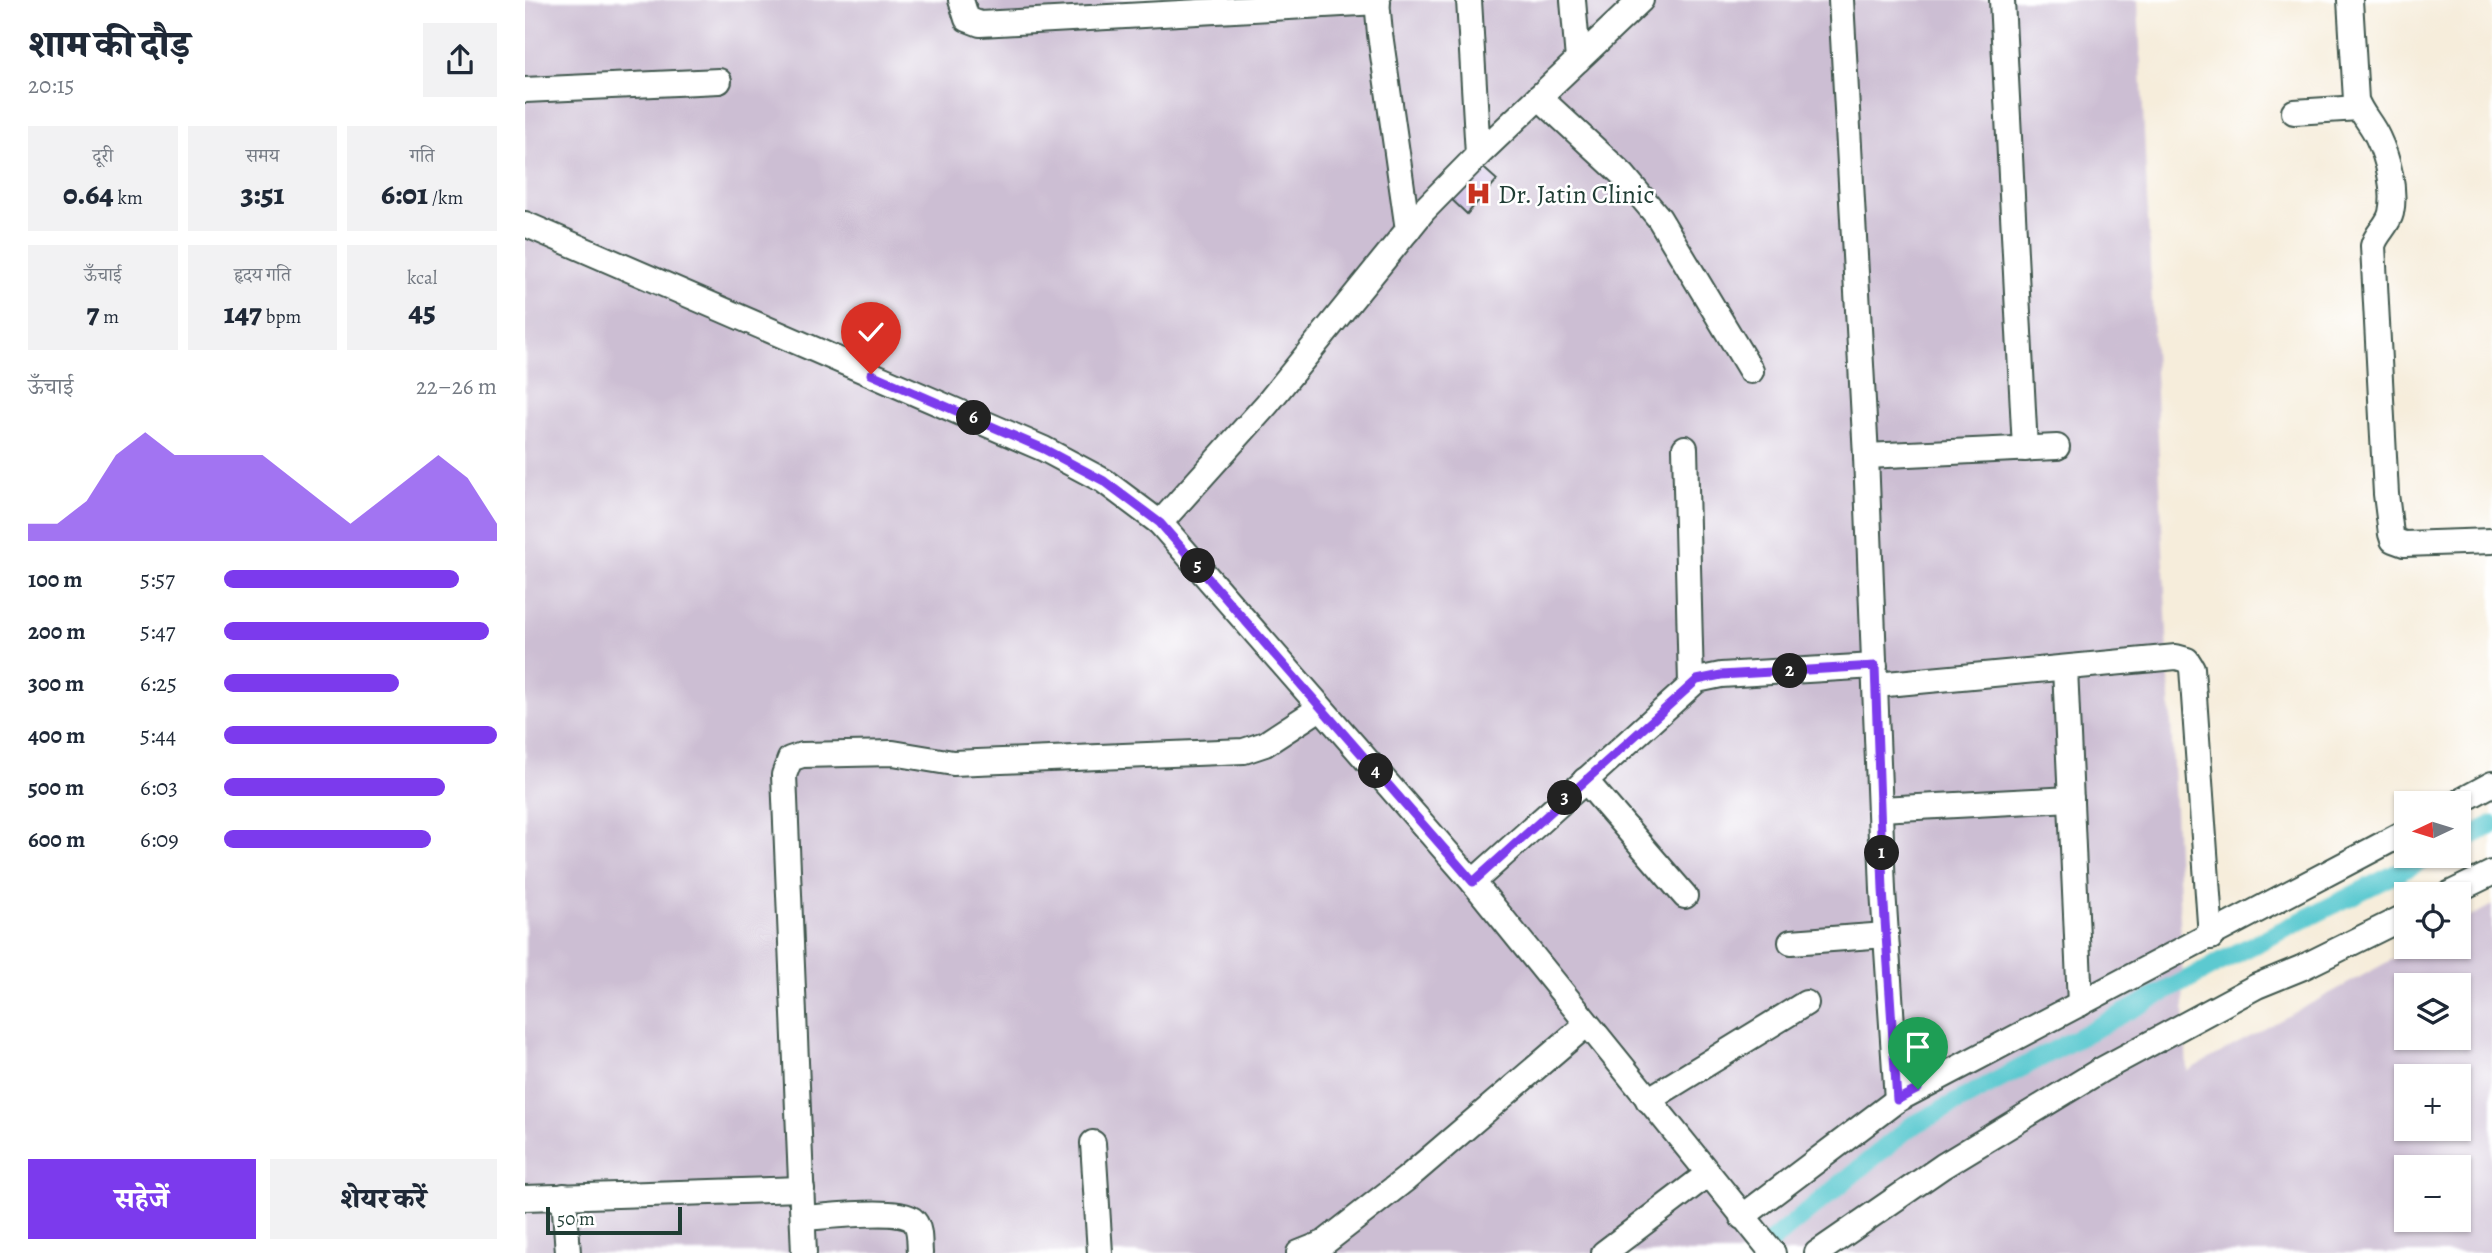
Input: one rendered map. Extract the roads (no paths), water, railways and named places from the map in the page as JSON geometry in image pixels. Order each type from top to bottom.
[{"type":"street","points":[[961,0],[963,12],[973,23],[1002,24],[1056,10],[1377,1],[1408,230]]},
{"type":"street","points":[[1469,0],[1478,155]]},
{"type":"street","points":[[1573,0],[1578,60]]},
{"type":"street","points":[[1160,523],[1267,404],[1424,210],[1641,0]]},
{"type":"street","points":[[1841,0],[1866,456],[1886,934],[1897,1100]]},
{"type":"street","points":[[2002,0],[2025,449]]},
{"type":"street","points":[[2350,0],[2354,78],[2359,108],[2378,136],[2385,153],[2392,196],[2390,217],[2379,231],[2374,246],[2386,494],[2391,534],[2393,540],[2404,544],[2492,541]]},
{"type":"street","points":[[525,90],[719,81]]},
{"type":"street","points":[[1539,97],[1623,175],[1651,208],[1751,371]]},
{"type":"street","points":[[2294,112],[2359,108]]},
{"type":"street","points":[[525,225],[1044,449],[1104,481],[1160,523],[1473,882],[1773,1253]]},
{"type":"street","points":[[1866,456],[2057,447]]},
{"type":"street","points":[[1685,448],[1691,684]]},
{"type":"street","points":[[1473,882],[1691,684],[1703,677],[1875,676],[2065,668],[2176,657],[2191,663],[2211,937]]},
{"type":"street","points":[[2065,668],[2080,1004]]},
{"type":"street","points":[[804,1253],[784,775],[790,759],[802,755],[893,753],[953,763],[1244,751],[1265,744],[1320,708]]},
{"type":"street","points":[[1585,780],[1685,896]]},
{"type":"street","points":[[2471,795],[2492,784]]},
{"type":"street","points":[[1880,809],[2071,799]]},
{"type":"street","points":[[1746,1222],[1897,1100],[2394,838]]},
{"type":"street","points":[[2471,883],[2492,873]]},
{"type":"street","points":[[1817,1253],[1943,1166],[2101,1070],[2257,986],[2301,968],[2394,922]]},
{"type":"street","points":[[1791,942],[1886,934]]},
{"type":"street","points":[[1648,1100],[1806,1003]]},
{"type":"street","points":[[1299,1253],[1324,1243],[1406,1179],[1587,1024]]},
{"type":"street","points":[[1093,1143],[1100,1253]]},
{"type":"street","points":[[1604,1253],[1708,1174]]},
{"type":"street","points":[[525,1198],[802,1189]]},
{"type":"street","points":[[564,1196],[568,1253]]},
{"type":"street","points":[[803,1218],[901,1214],[916,1222],[919,1228],[920,1253]]},
{"type":"waterway","points":[[2471,836],[2492,825]]},
{"type":"waterway","points":[[1757,1253],[1910,1127],[2241,951],[2407,868]]},
{"type":"place","name":"Dr. Jatin Clinic","points":[[1478,194]]}]
